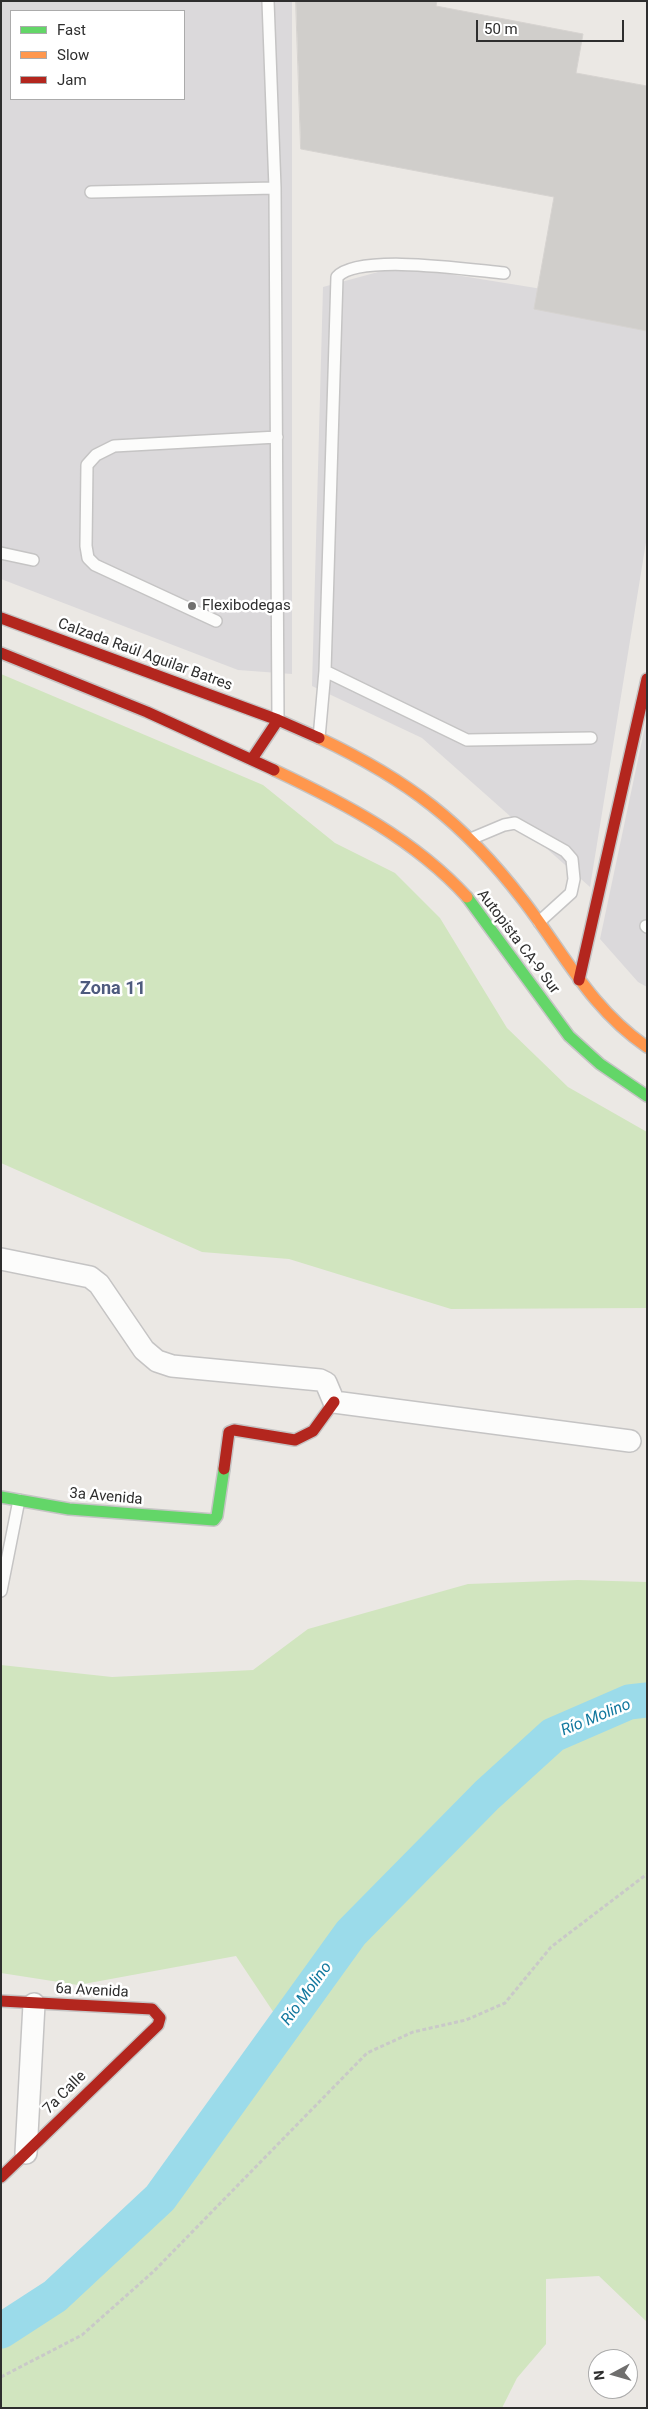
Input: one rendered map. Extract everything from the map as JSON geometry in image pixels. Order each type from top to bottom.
[{"type":"main road","name":"Calzada Raúl Aguilar Batres","points":[[1,618],[278,720]]},
{"type":"main road","points":[[1,653],[119,699],[252,759],[278,720]]},
{"type":"main road","points":[[579,980],[647,679]]},
{"type":"main road","name":"Autopista CA-9 Sur","points":[[278,720],[319,738],[384,772],[420,794],[472,839],[539,922],[599,1008],[636,1041],[647,1047]]},
{"type":"main road","name":"Autopista CA-9 Sur","points":[[252,759],[348,807],[435,864],[480,912],[561,1026],[596,1062],[647,1096]]},
{"type":"main road","name":"3a Avenida","points":[[1,1497],[69,1509],[214,1520],[217,1516],[229,1432],[234,1430],[296,1440],[313,1431],[334,1402]]},
{"type":"main road","name":"6a Avenida","points":[[1,2001],[152,2009],[160,2018],[158,2025],[150,2031]]},
{"type":"main road","name":"7a Calle","points":[[1,2177],[150,2031]]},
{"type":"street","points":[[1,1259],[90,1278],[99,1284],[144,1350],[157,1361],[172,1366],[320,1380],[326,1384],[334,1402],[630,1442]]},
{"type":"street","points":[[26,2152],[34,2004]]},
{"type":"lane","points":[[268,1],[274,188],[278,720]]},
{"type":"lane","points":[[92,192],[274,188]]},
{"type":"lane","points":[[319,738],[325,670],[337,277],[342,272],[355,268],[393,263],[504,273]]},
{"type":"lane","points":[[216,621],[95,565],[88,558],[86,546],[86,465],[96,455],[114,446],[277,437]]},
{"type":"lane","points":[[1,553],[33,560]]},
{"type":"lane","points":[[325,670],[467,740],[591,738]]},
{"type":"lane","points":[[472,839],[504,825],[515,823],[565,851],[572,859],[574,878],[571,893],[539,922]]},
{"type":"lane","points":[[1,1591],[18,1500]]},
{"type":"path","points":[[1,2377],[82,2335],[154,2271],[367,2052],[413,2032],[466,2020],[506,2003],[551,1947],[647,1874]]},
{"type":"shaded area","points":[[1,1],[292,1],[292,674],[238,670],[1,579]]},
{"type":"shaded area","points":[[400,266],[647,306],[647,536],[590,887],[422,738],[312,686],[323,287]]},
{"type":"shaded area","points":[[647,717],[647,987],[638,982],[600,939]]},
{"type":"green space","points":[[1,674],[263,785],[335,843],[395,873],[440,918],[507,1028],[568,1087],[647,1132],[647,1308],[451,1309],[289,1259],[202,1252],[1,1163]]},
{"type":"green space","points":[[578,1580],[647,1582],[647,2322],[599,2276],[546,2279],[546,2344],[517,2378],[502,2408],[1,2408],[1,2324],[19,2319],[176,2172],[288,2034],[236,1956],[78,1985],[1,1973],[1,1665],[112,1677],[253,1670],[308,1629],[468,1584]]},
{"type":"building","points":[[296,1],[437,1],[436,6],[583,34],[576,73],[647,86],[647,331],[534,309],[554,197],[301,149]]},
{"type":"waterway","name":"Río Molino","points":[[1,2331],[55,2296],[160,2198],[351,1933],[487,1795],[553,1735],[629,1702],[647,1700]]},
{"type":"traffic: fast","points":[[467,897],[569,1036],[600,1064],[647,1096]]},
{"type":"traffic: fast","points":[[1,1497],[69,1509],[214,1520],[217,1516],[224,1469]]},
{"type":"traffic: slow","points":[[319,738],[380,770],[407,787],[456,826],[501,872],[538,920],[579,979],[609,1015],[647,1047]]},
{"type":"traffic: slow","points":[[274,770],[352,809],[377,824],[424,857],[467,897]]},
{"type":"traffic: jam","points":[[1,618],[278,720],[319,738]]},
{"type":"traffic: jam","points":[[1,653],[147,712],[274,770]]},
{"type":"traffic: jam","points":[[579,980],[647,679]]},
{"type":"traffic: jam","points":[[252,759],[278,720]]},
{"type":"traffic: jam","points":[[224,1469],[229,1432],[234,1430],[295,1440],[313,1431],[334,1402]]},
{"type":"traffic: jam","points":[[1,2001],[152,2009],[160,2018],[158,2025],[1,2177]]},
{"type":"place","name":"Flexibodegas","points":[[192,606]]},
{"type":"district","name":"Zona 11","points":[[113,989]]}]
